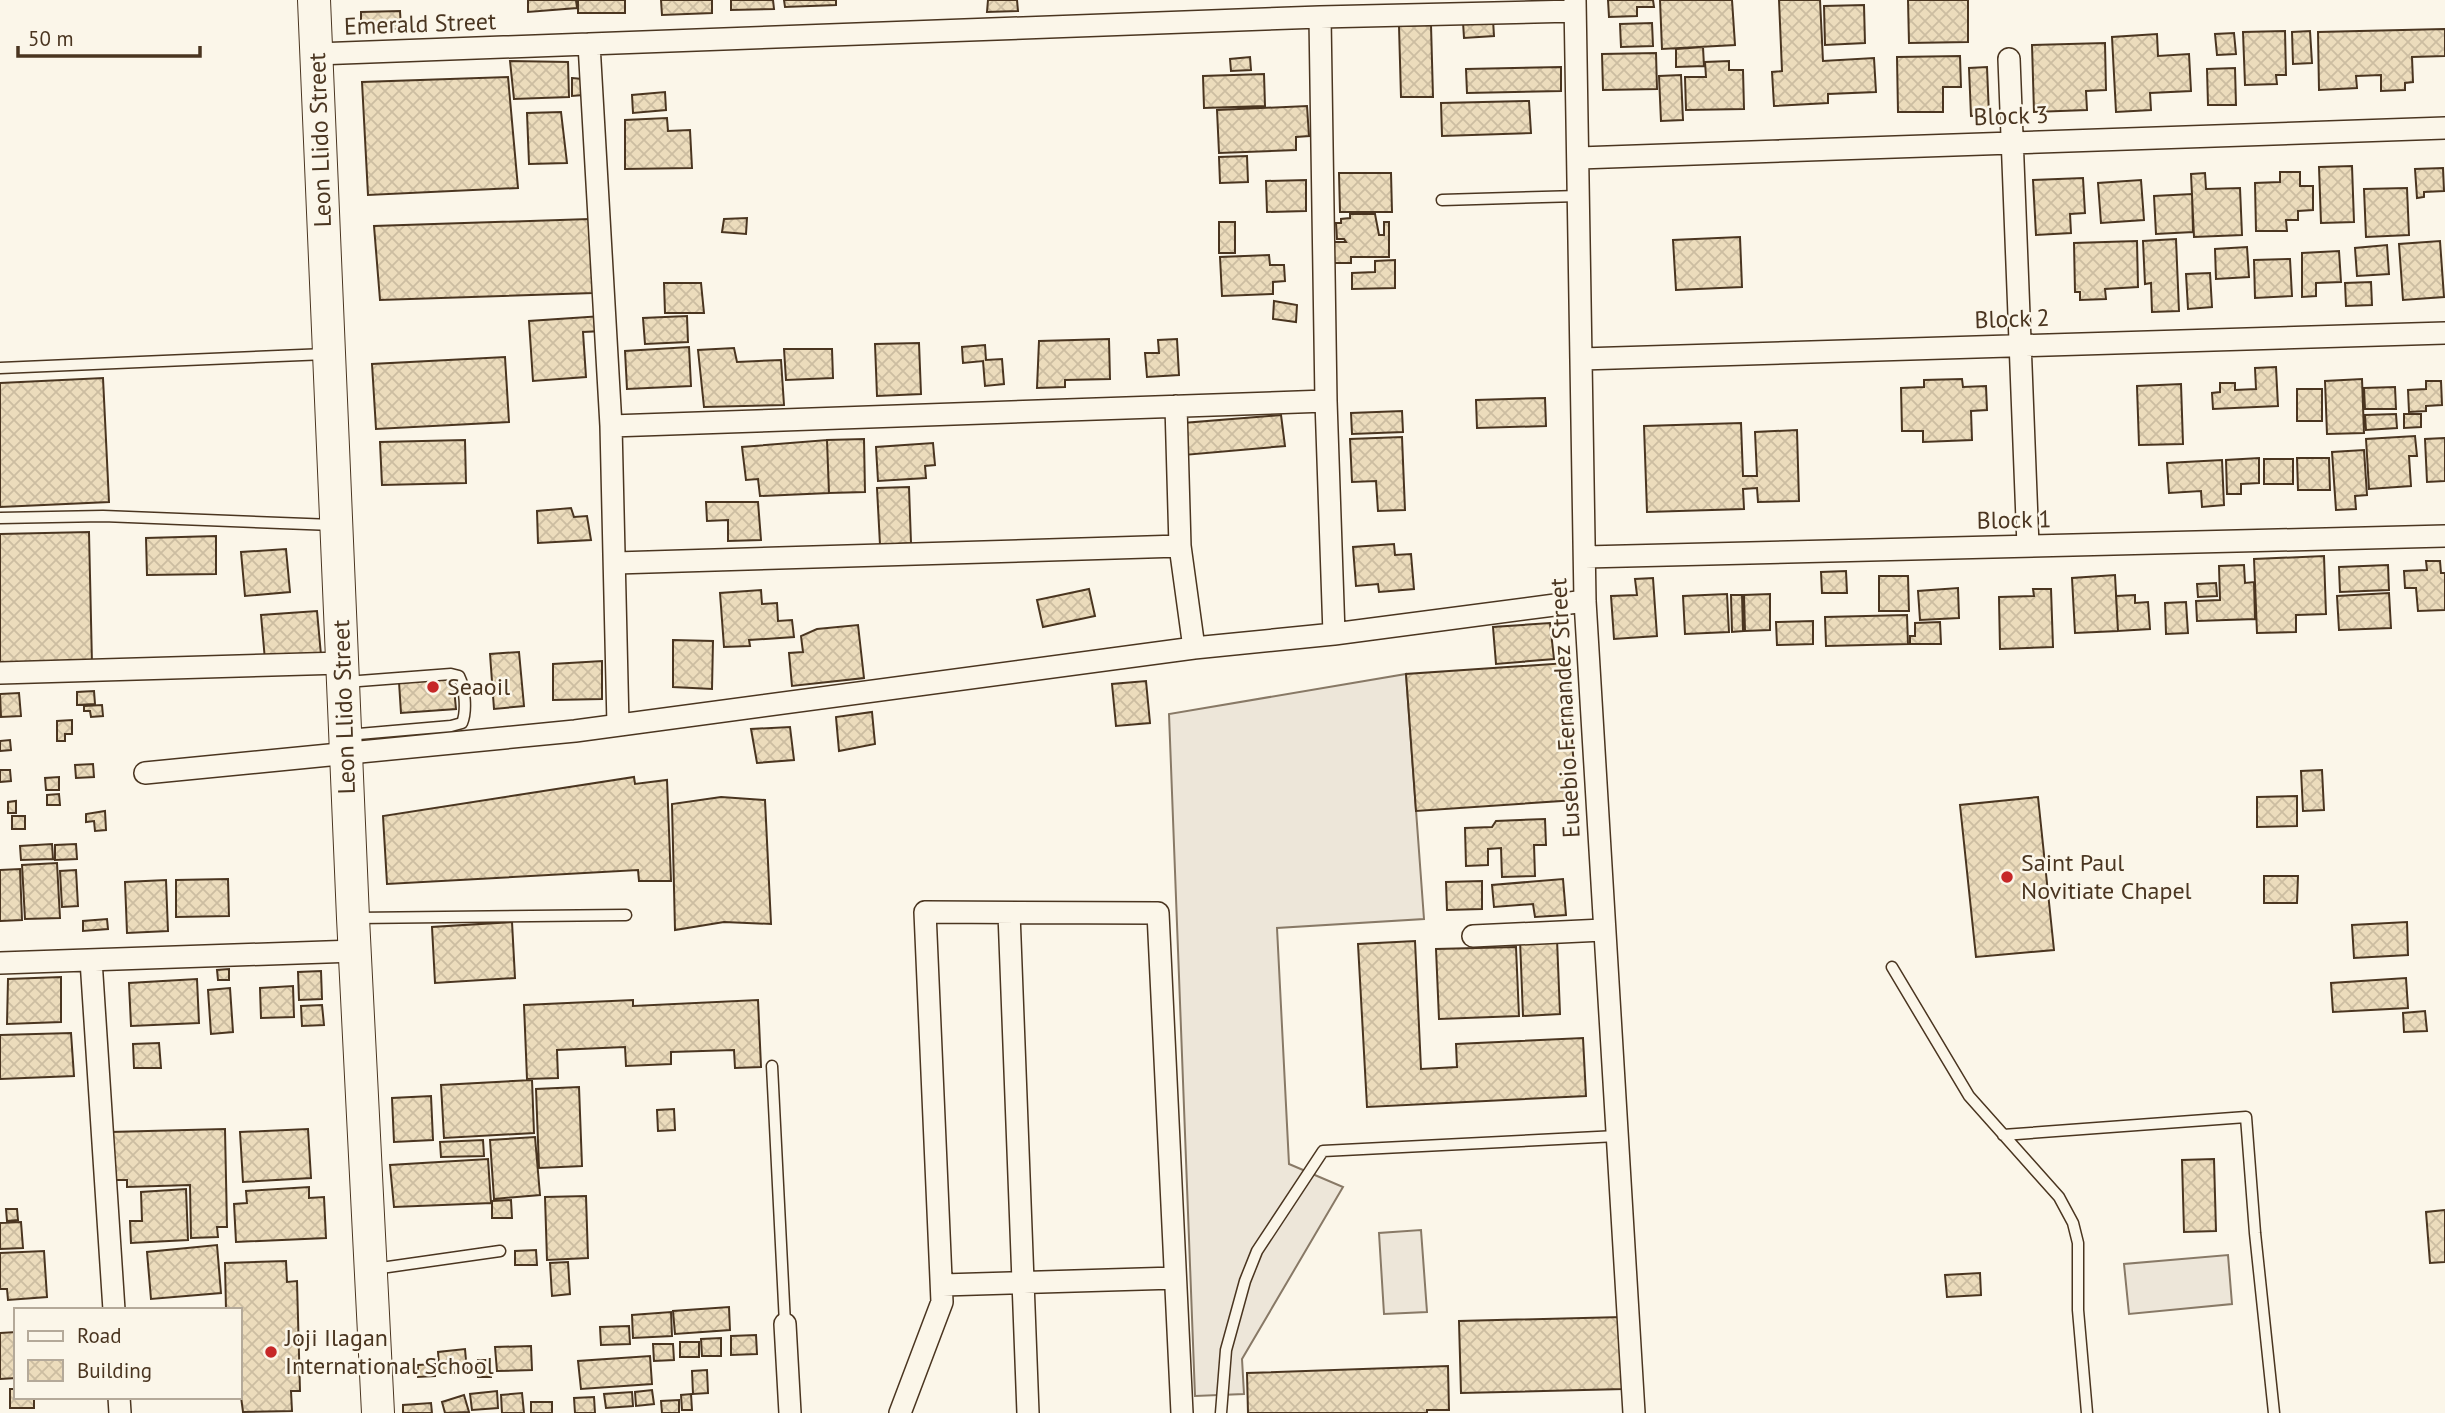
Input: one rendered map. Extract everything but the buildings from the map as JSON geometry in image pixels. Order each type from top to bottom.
[{"type":"main road","name":"Leon Llido Street","points":[[314,0],[353,918],[378,1413]]},
{"type":"street","name":"Emerald Street","points":[[316,54],[1575,5]]},
{"type":"street","name":"Eusebio Fernandez Street","points":[[1575,5],[1586,601],[1603,930],[1634,1413]]},
{"type":"street","points":[[1320,17],[1326,401],[1334,634]]},
{"type":"street","points":[[589,44],[611,426],[618,725]]},
{"type":"street","points":[[2009,59],[2028,546]]},
{"type":"street","name":"Block 3","points":[[1579,158],[2445,128]]},
{"type":"street","name":"Block 2","points":[[1581,359],[2445,333]]},
{"type":"street","points":[[611,426],[1326,401]]},
{"type":"street","points":[[1176,406],[1180,545],[1194,648]]},
{"type":"street","name":"Block 1","points":[[1585,557],[2445,536]]},
{"type":"street","points":[[616,563],[1180,545]]},
{"type":"street","points":[[145,774],[346,745],[618,725],[1194,648],[1334,634],[1586,601]]},
{"type":"street","points":[[0,673],[343,673]]},
{"type":"street","points":[[900,1413],[933,1332],[942,1302],[943,1285],[925,912],[1009,912],[1158,913],[1182,1413]]},
{"type":"street","points":[[1009,912],[1027,1413]]},
{"type":"street","points":[[1473,936],[1603,930]]},
{"type":"street","points":[[0,963],[355,951]]},
{"type":"street","points":[[91,960],[114,1308]]},
{"type":"street","points":[[943,1285],[1175,1278]]},
{"type":"street","points":[[785,1324],[790,1413]]},
{"type":"lane","points":[[1441,200],[1579,195]]},
{"type":"lane","points":[[0,368],[329,354]]},
{"type":"lane","points":[[0,518],[103,516],[336,525]]},
{"type":"lane","points":[[343,673],[451,674],[459,676],[463,682],[462,723],[346,745]]},
{"type":"lane","points":[[353,918],[626,915]]},
{"type":"lane","points":[[1892,967],[1951,1072],[2059,1197],[2073,1223],[2078,1243],[2078,1310],[2087,1413]]},
{"type":"lane","points":[[772,1066],[785,1324]]},
{"type":"lane","points":[[2003,1135],[2246,1116],[2274,1413]]},
{"type":"lane","points":[[1221,1413],[1226,1350],[1245,1280],[1257,1251],[1323,1151],[1617,1136]]},
{"type":"lane","points":[[371,1269],[500,1251]]},
{"type":"shaded area","points":[[1406,674],[1424,919],[1277,928],[1289,1164],[1343,1187],[1242,1359],[1244,1394],[1195,1396],[1169,714]]},
{"type":"shaded area","points":[[1421,1230],[1427,1312],[1384,1314],[1379,1233]]},
{"type":"shaded area","points":[[2228,1255],[2232,1304],[2129,1314],[2124,1264]]},
{"type":"place","name":"Seaoil","points":[[433,687]]},
{"type":"place","name":"Saint Paul Novitiate Chapel","points":[[2007,877]]},
{"type":"place","name":"Joji Ilagan International School","points":[[271,1352]]}]
